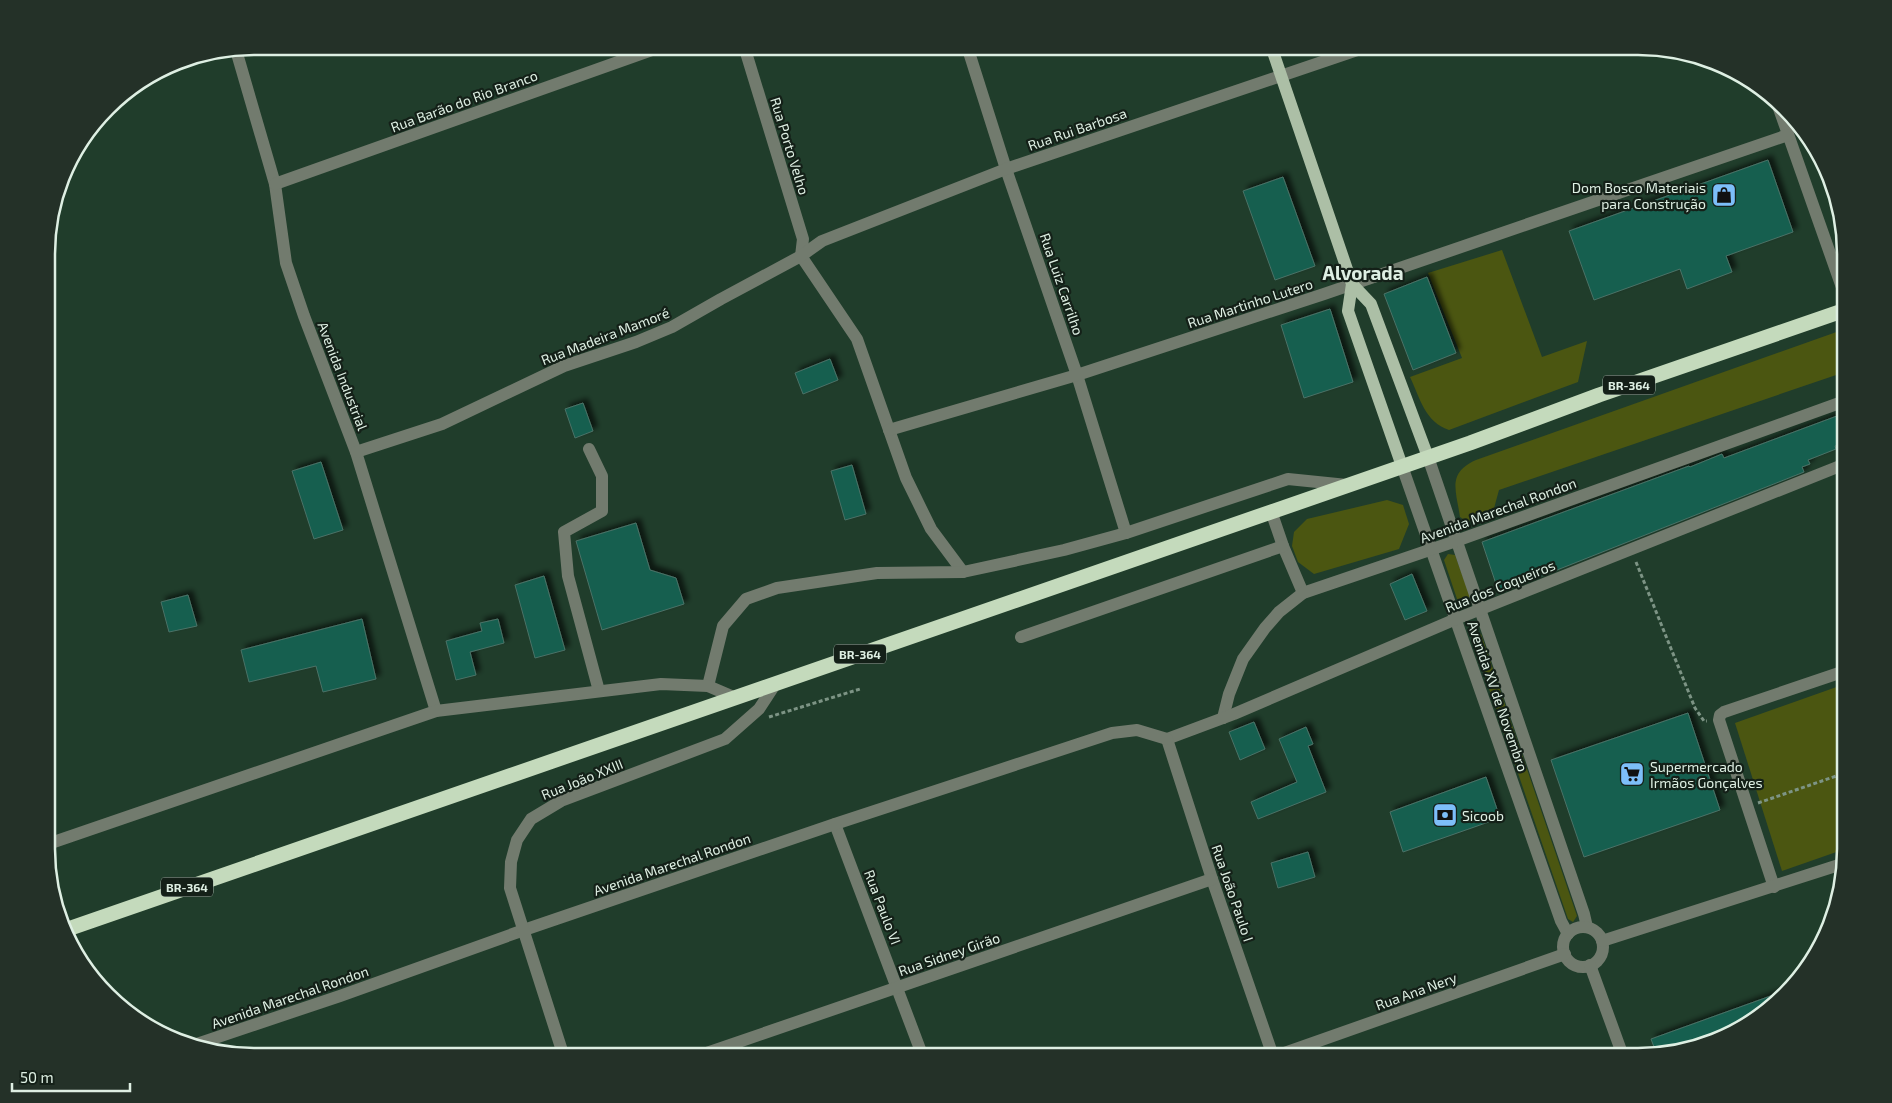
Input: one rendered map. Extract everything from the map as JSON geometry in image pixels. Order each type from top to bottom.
[{"type":"highway","name":"BR-364","points":[[71,928],[1428,457],[1837,313]]},
{"type":"main road","points":[[1274,55],[1352,284],[1372,304],[1428,457]]},
{"type":"main road","points":[[1352,284],[1348,311],[1402,466]]},
{"type":"street","name":"Rua Barão do Rio Branco","points":[[275,184],[638,55]]},
{"type":"street","name":"Rua Porto Velho","points":[[747,55],[803,239],[801,256]]},
{"type":"street","name":"Rua Luiz Carrilho","points":[[970,55],[1006,169],[1077,375],[1126,533]]},
{"type":"street","name":"Rua Rui Barbosa","points":[[801,256],[822,241],[1006,169],[1343,55]]},
{"type":"street","name":"Avenida Industrial","points":[[238,56],[275,184],[286,263],[304,316],[356,452],[436,711]]},
{"type":"street","points":[[1781,116],[1837,273]]},
{"type":"street","name":"Rua Martinho Lutero","points":[[889,430],[1077,375],[1352,284],[1788,135]]},
{"type":"street","points":[[801,256],[857,339],[906,478],[930,530],[963,572]]},
{"type":"street","name":"Rua Madeira Mamoré","points":[[356,452],[442,424],[564,366],[672,328],[801,256]]},
{"type":"street","name":"Avenida Marechal Rondon","points":[[1224,718],[1229,694],[1243,659],[1279,612],[1303,593],[1456,541],[1837,404]]},
{"type":"street","points":[[589,449],[602,476],[602,511],[564,532],[568,576],[599,691]]},
{"type":"street","name":"Avenida XV de Novembro","points":[[1428,457],[1587,927]]},
{"type":"street","name":"Avenida XV de Novembro","points":[[1402,466],[1558,912],[1568,934]]},
{"type":"street","name":"Rua dos Coqueiros","points":[[1167,739],[1224,718],[1480,610],[1837,467]]},
{"type":"street","points":[[708,686],[723,626],[746,599],[778,588],[877,573],[963,572],[1064,550],[1126,533],[1288,479],[1347,485]]},
{"type":"street","points":[[1271,511],[1283,546],[1303,593]]},
{"type":"street","points":[[1021,638],[1283,546]]},
{"type":"street","points":[[1774,887],[1719,720],[1720,715],[1837,674]]},
{"type":"street","name":"Rua João XXIII","points":[[561,1048],[510,888],[511,868],[517,840],[531,819],[560,801],[725,739],[760,709],[776,683]]},
{"type":"street","points":[[55,842],[436,711],[661,684],[708,686],[736,698]]},
{"type":"street","name":"Avenida Marechal Rondon","points":[[204,1042],[340,996],[524,930],[1112,733],[1137,730],[1167,739]]},
{"type":"street","name":"Rua João Paulo I","points":[[1167,739],[1212,879],[1272,1048]]},
{"type":"street","name":"Rua Paulo VI","points":[[836,824],[920,1048]]},
{"type":"street","points":[[1602,941],[1836,866]]},
{"type":"street","name":"Rua Sidney Girão","points":[[721,1048],[1212,879]]},
{"type":"street","points":[[1587,927],[1596,932],[1602,941],[1602,953],[1590,965],[1578,966],[1568,959],[1565,954],[1564,944],[1568,934],[1576,928],[1587,927]]},
{"type":"street","name":"Rua Ana Nery","points":[[1298,1048],[1565,954]]},
{"type":"street","points":[[1590,965],[1620,1048]]},
{"type":"path","points":[[1632,550],[1695,708],[1704,721],[1719,720]]},
{"type":"path","points":[[742,726],[860,689]]},
{"type":"path","points":[[1748,807],[1837,777]]},
{"type":"green space","points":[[1502,250],[1542,357],[1587,341],[1578,382],[1449,430],[1434,421],[1429,415],[1420,401],[1410,377],[1462,358],[1428,273]]},
{"type":"green space","points":[[1837,332],[1837,375],[1499,490],[1493,512],[1474,520],[1466,521],[1460,517],[1456,483],[1461,471],[1476,460]]},
{"type":"green space","points":[[1387,500],[1403,505],[1409,524],[1399,549],[1314,574],[1298,562],[1292,546],[1294,532],[1307,519]]},
{"type":"green space","points":[[1448,554],[1455,555],[1470,596],[1465,603],[1457,599],[1444,560]]},
{"type":"green space","points":[[1475,631],[1481,634],[1577,916],[1573,922],[1568,919],[1472,639]]},
{"type":"green space","points":[[1837,687],[1837,852],[1782,871],[1735,723]]},
{"type":"building","name":"Dom Bosco Materiais para Construção","points":[[1768,160],[1793,232],[1726,256],[1732,272],[1687,289],[1680,269],[1594,300],[1569,231]]},
{"type":"building","points":[[1283,177],[1315,266],[1275,280],[1243,191]]},
{"type":"building","points":[[1427,277],[1456,353],[1413,370],[1384,294]]},
{"type":"building","points":[[1330,309],[1353,382],[1304,398],[1281,325]]},
{"type":"building","points":[[830,359],[838,380],[803,394],[795,373]]},
{"type":"building","points":[[583,403],[593,431],[575,438],[565,409]]},
{"type":"building","points":[[1837,416],[1836,449],[1808,460],[1810,464],[1802,467],[1804,472],[1499,593],[1482,542],[1722,454],[1724,458]]},
{"type":"building","points":[[321,462],[343,530],[314,539],[292,471]]},
{"type":"building","points":[[852,465],[866,514],[845,520],[831,471]]},
{"type":"building","points":[[636,523],[650,570],[676,578],[684,604],[602,630],[576,541]]},
{"type":"building","points":[[1412,574],[1427,611],[1405,620],[1390,584]]},
{"type":"building","points":[[544,576],[565,650],[535,658],[515,585]]},
{"type":"building","points":[[188,595],[197,626],[169,632],[161,602]]},
{"type":"building","points":[[362,619],[376,679],[323,692],[316,666],[249,682],[241,650]]},
{"type":"building","points":[[498,619],[504,643],[470,652],[476,675],[456,680],[446,641],[482,631],[480,623]]},
{"type":"building","name":"Supermercado Irmãos Gonçalves","points":[[1688,713],[1720,810],[1584,857],[1551,760]]},
{"type":"building","points":[[1254,722],[1265,749],[1240,760],[1229,732]]},
{"type":"building","points":[[1306,727],[1313,744],[1308,746],[1326,792],[1258,819],[1251,802],[1297,782],[1279,739]]},
{"type":"building","name":"Sicoob","points":[[1486,777],[1500,818],[1403,852],[1390,812]]},
{"type":"building","points":[[1308,852],[1315,877],[1278,888],[1271,863]]},
{"type":"building","points":[[1774,995],[1749,1015],[1714,1033],[1690,1041],[1654,1048],[1651,1039]]},
{"type":"place","name":"Dom Bosco Materiais para Construção","points":[[1724,195]]},
{"type":"place","name":"Supermercado Irmãos Gonçalves","points":[[1632,774]]},
{"type":"place","name":"Sicoob","points":[[1445,815]]},
{"type":"district","name":"Alvorada","points":[[1363,272]]}]
